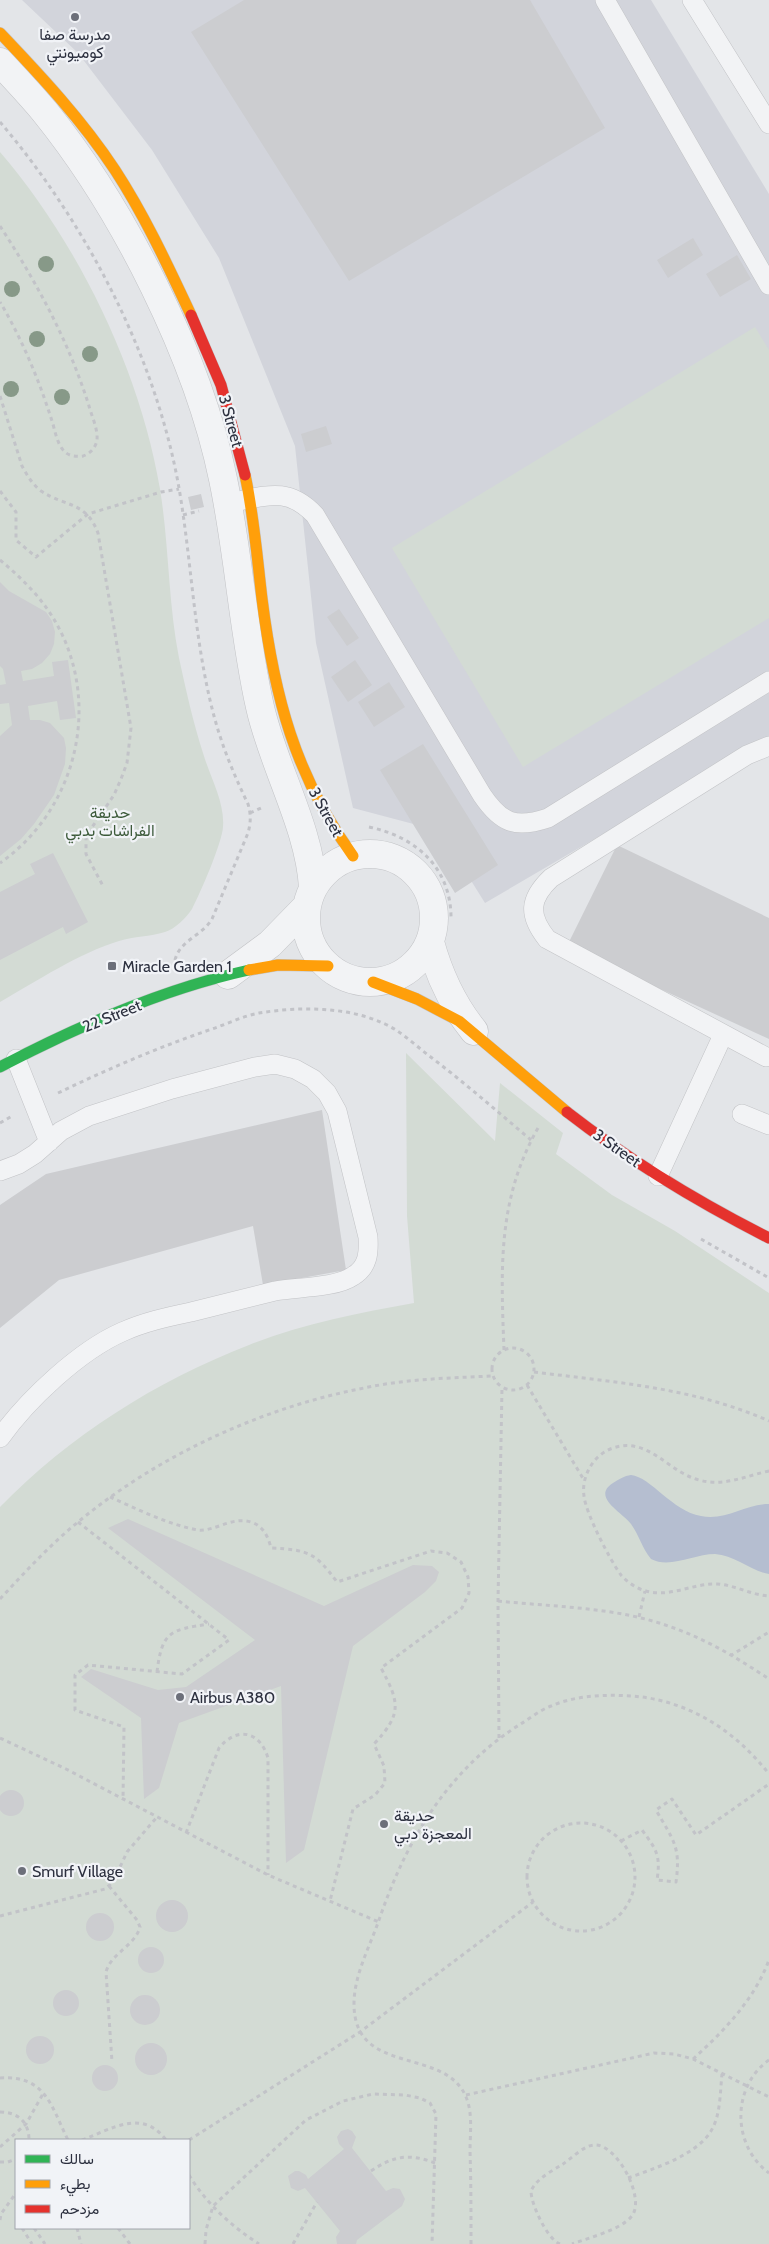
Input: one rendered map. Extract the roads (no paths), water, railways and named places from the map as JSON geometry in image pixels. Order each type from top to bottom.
[{"type":"street","name":"3 Street","points":[[0,33],[58,95],[114,170],[138,209],[205,343],[224,395],[254,680],[262,716],[310,855],[310,897]]},
{"type":"street","name":"3 Street","points":[[0,62],[46,112],[100,190],[130,239],[185,356],[234,497],[286,722],[305,773],[324,814],[352,856]]},
{"type":"street","points":[[373,853],[393,857],[411,868],[425,882],[433,901],[434,922],[430,942],[420,958],[407,970],[390,979],[373,982],[356,980],[341,975],[328,966],[314,949],[307,928],[310,897],[324,874],[337,863],[352,856],[373,853]]},
{"type":"street","name":"22 Street","points":[[228,975],[270,944],[310,897]]},
{"type":"street","name":"3 Street","points":[[430,942],[446,989],[480,1038]]},
{"type":"street","name":"22 Street","points":[[8,1063],[99,1021],[184,989],[228,975],[277,965],[328,966]]},
{"type":"street","name":"3 Street","points":[[373,982],[410,995],[438,1009],[480,1038],[554,1102],[658,1176],[727,1217],[769,1238]]},
{"type":"lane","points":[[605,0],[769,285]]},
{"type":"lane","points":[[692,0],[769,124]]},
{"type":"lane","points":[[234,497],[276,494],[287,496],[298,500],[316,515],[482,795],[493,812],[510,822],[529,824],[548,818],[769,681]]},
{"type":"lane","points":[[766,1057],[547,939],[536,925],[533,907],[538,890],[551,878],[747,756],[769,746]]},
{"type":"lane","points":[[658,1176],[723,1035]]},
{"type":"lane","points":[[8,1063],[49,1142]]},
{"type":"lane","points":[[0,1172],[19,1164],[68,1127],[89,1116],[172,1089],[255,1066],[275,1064],[296,1069],[313,1079],[327,1093],[336,1111],[368,1237],[369,1252],[364,1267],[352,1277],[313,1286],[278,1290],[144,1323],[121,1332],[99,1344],[59,1374],[0,1438]]},
{"type":"lane","points":[[742,1114],[769,1125]]},
{"type":"water","points":[[631,1475],[639,1477],[681,1508],[701,1516],[719,1516],[769,1504],[769,1574],[755,1570],[729,1557],[715,1554],[674,1562],[658,1562],[651,1559],[631,1524],[610,1504],[605,1494],[607,1488],[613,1483]]},
{"type":"place","name":"مدرسة صفا كوميونتي","points":[[75,17]]},
{"type":"place","name":"Miracle Garden 1","points":[[112,966]]},
{"type":"place","name":"Airbus A380","points":[[180,1697]]},
{"type":"place","name":"حديقة المعجزة دبي","points":[[384,1824]]},
{"type":"place","name":"Smurf Village","points":[[22,1871]]},
{"type":"park label","name":"حديقة الفراشات بدبي","points":[[110,821]]}]
